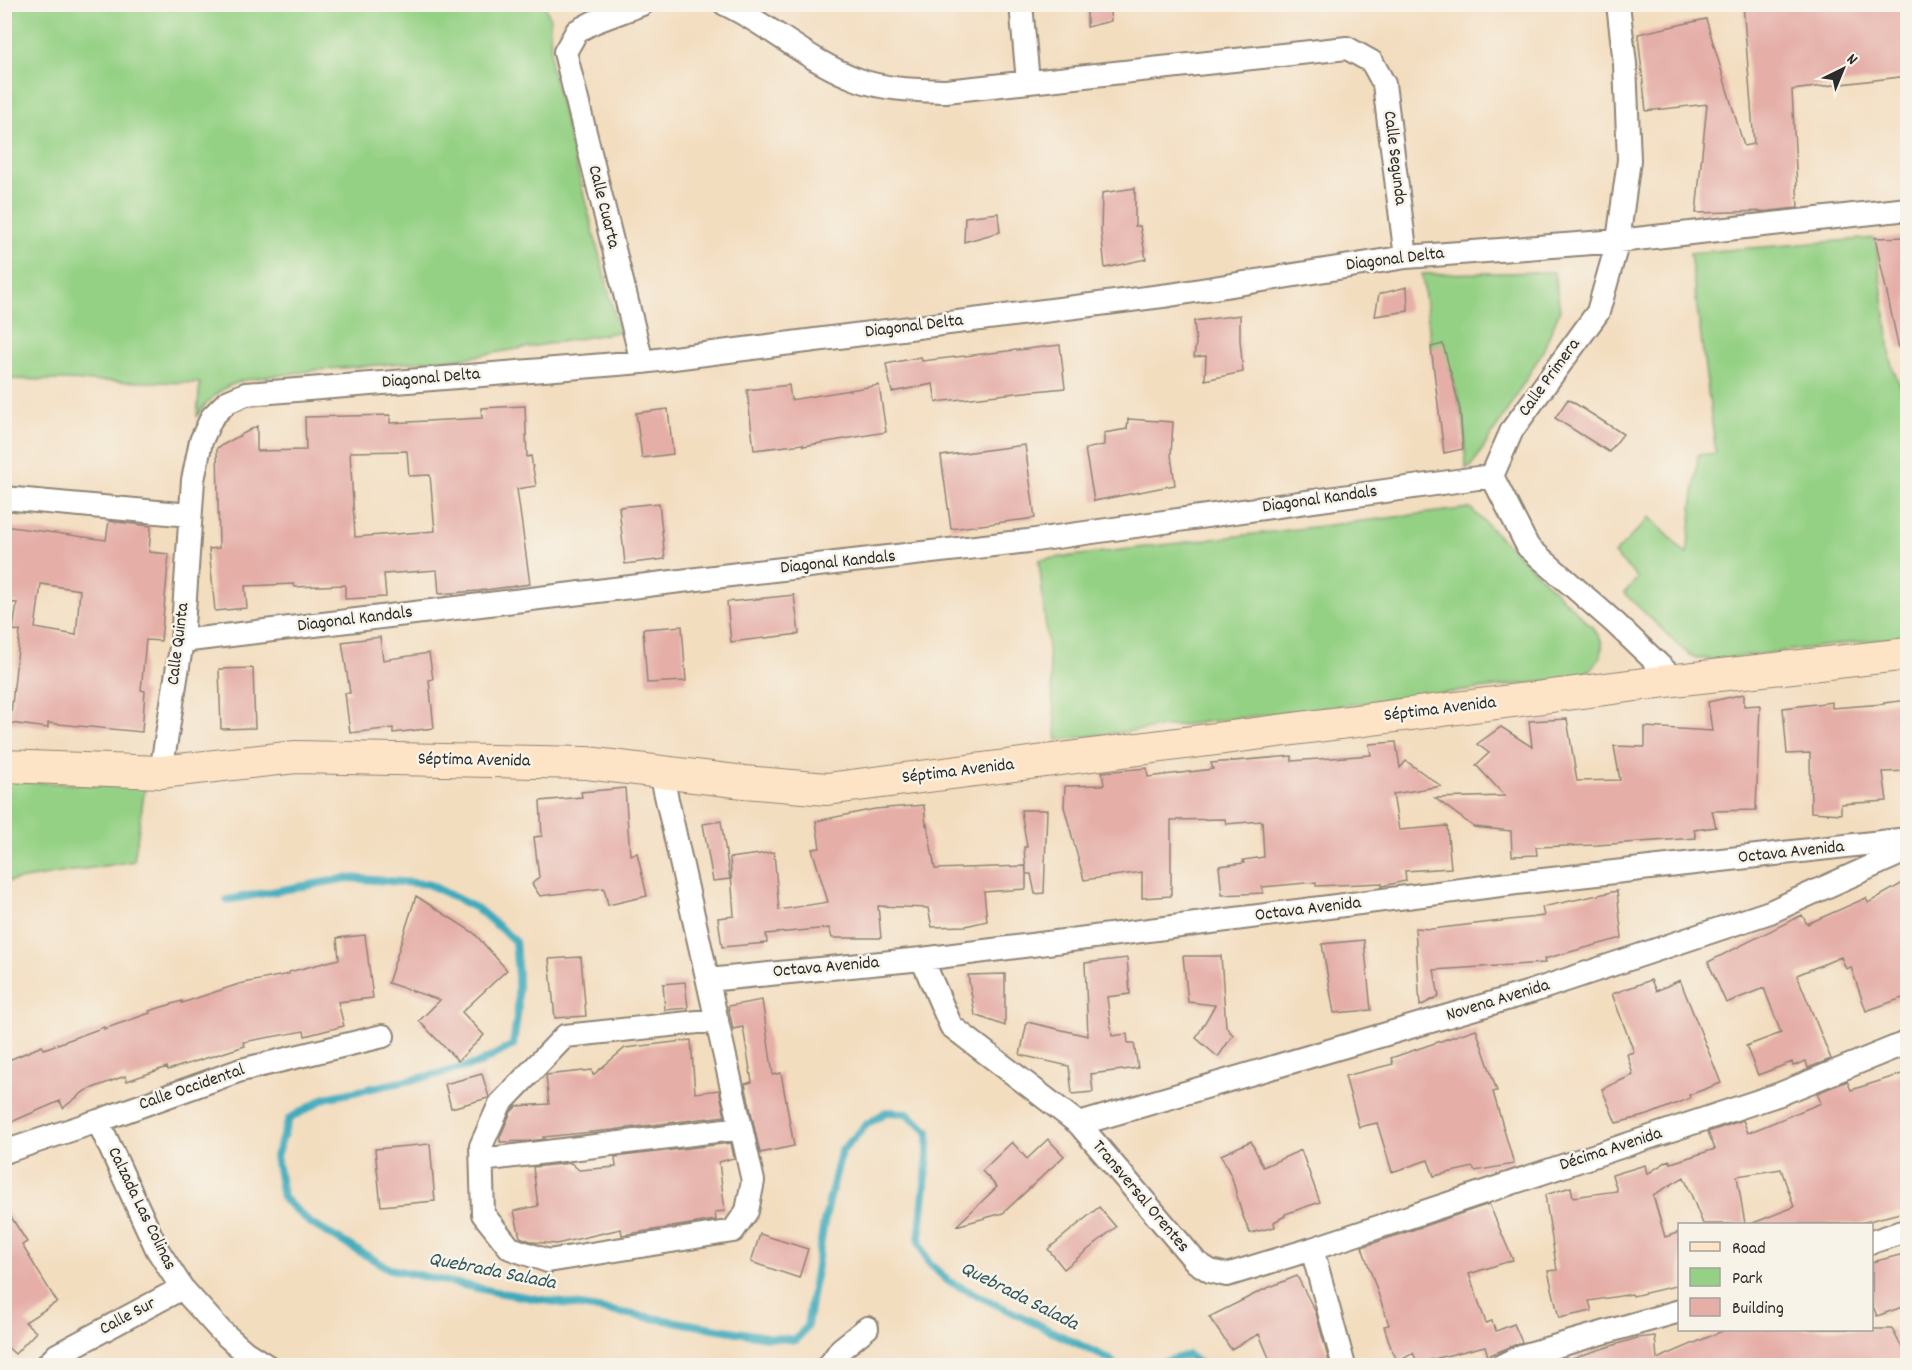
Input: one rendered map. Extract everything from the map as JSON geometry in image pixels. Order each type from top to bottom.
[{"type":"street","name":"Calle Cuarta","points":[[642,4],[577,31],[565,52],[642,362]]},
{"type":"street","points":[[725,4],[748,15],[802,52],[860,81],[895,88],[946,91],[1028,82],[1021,4]]},
{"type":"street","name":"Calle Primera","points":[[1492,476],[1512,430],[1598,312],[1618,241],[1629,160],[1625,64],[1618,4]]},
{"type":"street","name":"Calle Segunda","points":[[1028,82],[1347,48],[1372,62],[1384,84],[1406,256]]},
{"type":"street","name":"Diagonal Delta","points":[[190,515],[193,480],[201,441],[212,417],[227,402],[246,394],[642,362],[1170,295],[1406,256],[1618,241],[1908,209]]},
{"type":"street","points":[[1492,476],[1528,547],[1615,623],[1675,680]]},
{"type":"street","name":"Diagonal Kandals","points":[[182,641],[735,574],[1028,542],[1492,476]]},
{"type":"street","points":[[4,498],[190,515]]},
{"type":"street","name":"Calle Quinta","points":[[161,772],[182,641],[190,515]]},
{"type":"street","name":"Séptima Avenida","points":[[4,766],[161,772],[296,757],[587,763],[661,773],[827,789],[1675,680],[1908,654]]},
{"type":"street","points":[[661,773],[708,980],[717,1020],[741,1128],[753,1181],[747,1210],[733,1231],[548,1261],[510,1248],[483,1214],[481,1146],[500,1104],[565,1036],[717,1020]]},
{"type":"street","name":"Octava Avenida","points":[[708,980],[922,959],[1516,883],[1908,839]]},
{"type":"street","name":"Novena Avenida","points":[[1078,1124],[1530,992],[1770,912],[1908,850]]},
{"type":"street","name":"Transversal Orentes","points":[[922,959],[951,1026],[1078,1124],[1196,1262],[1210,1271],[1227,1275],[1312,1250]]},
{"type":"street","name":"Calle Occidental","points":[[4,1152],[241,1070],[383,1036]]},
{"type":"street","name":"Décima Avenida","points":[[1312,1250],[1780,1094],[1908,1042]]},
{"type":"street","name":"Calzada Las Colinas","points":[[98,1121],[157,1248],[182,1288],[220,1330],[245,1352],[267,1365]]},
{"type":"street","points":[[482,1160],[741,1128]]},
{"type":"street","points":[[1873,1242],[1908,1230]]},
{"type":"street","points":[[1312,1250],[1344,1365]]},
{"type":"street","name":"Calle Sur","points":[[46,1365],[57,1355],[182,1288]]},
{"type":"street","points":[[1501,1365],[1521,1356],[1678,1312]]},
{"type":"street","points":[[829,1365],[841,1349],[867,1328]]},
{"type":"green space","points":[[5,4],[545,5],[550,19],[551,67],[619,332],[464,358],[317,370],[244,380],[216,394],[197,416],[200,383],[5,379]]},
{"type":"green space","points":[[1875,238],[1892,367],[1907,401],[1907,636],[1713,660],[1697,658],[1688,654],[1624,593],[1638,578],[1614,554],[1650,517],[1687,555],[1698,455],[1716,453],[1690,253]]},
{"type":"green space","points":[[1554,272],[1560,310],[1543,351],[1471,467],[1466,469],[1464,423],[1451,369],[1435,374],[1422,274]]},
{"type":"green space","points":[[1470,508],[1597,633],[1602,651],[1597,662],[1588,671],[1571,678],[1057,740],[1039,560]]},
{"type":"green space","points":[[5,781],[145,787],[134,861],[5,882]]},
{"type":"building","points":[[1087,4],[1109,4],[1111,21],[1087,27]]},
{"type":"building","points":[[1743,4],[1908,4],[1908,76],[1792,90],[1798,208],[1696,213],[1707,104],[1646,111],[1638,34],[1706,19],[1744,146],[1754,144]]},
{"type":"building","points":[[1135,188],[1135,226],[1140,226],[1146,259],[1105,268],[1101,231],[1102,193]]},
{"type":"building","points":[[998,213],[1000,232],[964,242],[965,217]]},
{"type":"building","points":[[1908,237],[1908,348],[1899,349],[1875,238]]},
{"type":"building","points":[[1407,287],[1408,311],[1375,316],[1379,294]]},
{"type":"building","points":[[1240,315],[1243,372],[1205,380],[1206,356],[1194,357],[1196,343],[1194,321]]},
{"type":"building","points":[[1443,344],[1460,409],[1463,449],[1444,453],[1431,347]]},
{"type":"building","points":[[1060,345],[1065,388],[936,402],[933,384],[892,392],[886,364],[921,357],[922,361]]},
{"type":"building","points":[[789,385],[791,400],[879,385],[886,432],[803,446],[803,444],[754,450],[747,390]]},
{"type":"building","points":[[1568,399],[1623,434],[1609,452],[1555,418]]},
{"type":"building","points":[[525,406],[527,457],[531,456],[536,486],[517,489],[530,584],[439,594],[437,570],[384,574],[386,597],[345,599],[345,585],[245,586],[247,608],[215,611],[209,549],[219,548],[217,448],[257,426],[257,451],[306,450],[305,417],[390,415],[390,423],[482,418],[481,408]],"holes":[[[407,451],[409,476],[430,475],[435,531],[355,537],[350,452]]]},
{"type":"building","points":[[668,409],[673,454],[642,458],[636,413]]},
{"type":"building","points":[[1128,419],[1173,422],[1171,455],[1175,485],[1094,501],[1085,449],[1104,445],[1104,433],[1127,429]]},
{"type":"building","points":[[1025,445],[1035,518],[951,529],[941,456]]},
{"type":"building","points":[[659,503],[665,559],[625,564],[619,507]]},
{"type":"building","points":[[109,521],[151,526],[149,552],[169,554],[161,641],[146,640],[141,690],[145,691],[142,732],[48,723],[48,728],[10,723],[20,631],[13,630],[17,603],[4,602],[4,526],[106,540]],"holes":[[[41,584],[80,590],[76,635],[35,628]]]},
{"type":"building","points":[[794,595],[799,634],[731,642],[727,602]]},
{"type":"building","points":[[682,626],[686,681],[647,683],[643,629]]},
{"type":"building","points":[[380,637],[383,660],[429,653],[433,679],[429,680],[434,728],[393,733],[393,728],[350,733],[345,693],[350,693],[342,642]]},
{"type":"building","points":[[253,668],[255,728],[221,729],[219,669]]},
{"type":"building","points":[[1744,694],[1744,706],[1760,705],[1756,810],[1712,811],[1716,827],[1694,830],[1696,838],[1536,847],[1537,855],[1512,856],[1511,831],[1474,827],[1435,798],[1505,796],[1476,765],[1489,753],[1477,744],[1501,727],[1532,747],[1529,721],[1567,719],[1577,781],[1620,780],[1614,746],[1645,747],[1645,727],[1712,731],[1708,702]]},
{"type":"building","points":[[1908,700],[1908,771],[1883,772],[1887,801],[1841,804],[1841,814],[1811,812],[1810,753],[1787,754],[1783,708],[1832,702],[1832,708]]},
{"type":"building","points":[[1396,742],[1400,768],[1406,761],[1441,786],[1393,794],[1399,830],[1447,826],[1451,868],[1405,871],[1406,881],[1382,886],[1382,883],[1316,886],[1316,882],[1262,887],[1263,893],[1222,895],[1219,866],[1244,863],[1243,860],[1264,857],[1262,821],[1226,824],[1225,819],[1171,820],[1171,896],[1142,898],[1142,872],[1084,880],[1064,807],[1065,786],[1104,785],[1102,772],[1147,768],[1148,777],[1213,769],[1211,763],[1292,756],[1292,761],[1371,755],[1369,744]]},
{"type":"building","points":[[625,788],[630,855],[637,853],[647,896],[608,905],[604,888],[540,896],[532,884],[539,877],[534,837],[542,836],[540,801],[582,797],[581,792]]},
{"type":"building","points":[[924,805],[935,869],[1026,866],[1026,889],[984,892],[987,921],[966,926],[932,927],[928,908],[878,906],[881,938],[832,938],[829,928],[766,934],[767,943],[722,947],[718,918],[734,916],[730,858],[774,852],[779,910],[828,902],[812,849],[820,848],[816,821],[875,809]]},
{"type":"building","points":[[1021,810],[1047,810],[1044,893],[1035,894],[1031,874],[1026,874],[1024,847],[1027,847]]},
{"type":"building","points":[[721,821],[730,879],[713,881],[703,824]]},
{"type":"building","points":[[1908,880],[1908,996],[1866,1011],[1851,967],[1846,969],[1841,957],[1797,975],[1831,1059],[1808,1068],[1806,1061],[1793,1066],[1792,1062],[1758,1075],[1746,1046],[1781,1033],[1764,988],[1726,1003],[1708,962],[1802,915],[1807,924],[1866,898],[1868,903]]},
{"type":"building","points":[[1617,891],[1622,938],[1544,959],[1545,963],[1434,970],[1439,996],[1420,1006],[1415,928],[1432,929],[1544,916],[1542,907]]},
{"type":"building","points":[[416,896],[474,933],[507,970],[462,1012],[484,1035],[458,1061],[419,1021],[440,1000],[388,983]]},
{"type":"building","points":[[365,935],[373,998],[338,1002],[344,1026],[305,1036],[304,1031],[243,1042],[245,1046],[168,1070],[167,1067],[127,1081],[125,1076],[85,1091],[63,1108],[60,1101],[4,1125],[4,1062],[42,1046],[44,1049],[150,1013],[149,1011],[182,1001],[182,1003],[239,984],[289,974],[289,972],[339,959],[337,938]]},
{"type":"building","points":[[1364,940],[1371,1010],[1334,1013],[1322,944]]},
{"type":"building","points":[[1183,956],[1221,956],[1226,1027],[1233,1035],[1218,1057],[1196,1038],[1215,1005],[1188,1002]]},
{"type":"building","points":[[581,957],[586,1016],[555,1018],[549,959]]},
{"type":"building","points":[[1127,958],[1130,994],[1107,997],[1112,1036],[1127,1034],[1128,1043],[1134,1043],[1138,1068],[1091,1074],[1093,1092],[1072,1094],[1069,1066],[1020,1055],[1027,1022],[1088,1036],[1085,963]]},
{"type":"building","points":[[1005,974],[1005,1026],[975,1015],[968,975]]},
{"type":"building","points":[[1651,980],[1656,991],[1680,980],[1721,1083],[1689,1095],[1690,1098],[1648,1115],[1616,1123],[1602,1089],[1633,1075],[1627,1054],[1634,1052],[1612,994]]},
{"type":"building","points":[[685,982],[688,1008],[665,1010],[663,984]]},
{"type":"building","points":[[762,1000],[773,1075],[781,1073],[794,1146],[760,1153],[745,1084],[752,1082],[743,1027],[733,1029],[728,1006]]},
{"type":"building","points":[[1476,1029],[1497,1091],[1493,1092],[1514,1164],[1475,1171],[1473,1167],[1434,1176],[1428,1160],[1392,1172],[1377,1123],[1359,1127],[1345,1076],[1393,1064],[1391,1058]]},
{"type":"building","points":[[691,1040],[695,1093],[719,1090],[725,1116],[543,1137],[545,1139],[529,1141],[500,1142],[511,1112],[517,1106],[549,1104],[546,1075],[592,1070],[593,1075],[625,1048]]},
{"type":"building","points":[[1908,1072],[1908,1211],[1861,1223],[1753,1223],[1794,1207],[1781,1169],[1737,1176],[1745,1223],[1703,1223],[1684,1177],[1653,1195],[1665,1237],[1678,1233],[1678,1285],[1633,1296],[1632,1294],[1589,1301],[1592,1311],[1559,1318],[1548,1271],[1557,1270],[1545,1195],[1571,1187],[1573,1197],[1617,1191],[1612,1175],[1645,1165],[1647,1174],[1669,1160],[1671,1163],[1715,1149],[1708,1132],[1743,1120],[1748,1133],[1821,1103],[1817,1093],[1847,1081],[1851,1090]]},
{"type":"building","points":[[482,1074],[489,1097],[451,1108],[445,1084]]},
{"type":"building","points":[[1048,1139],[1064,1156],[1003,1213],[956,1226],[997,1187],[982,1171],[1012,1142],[1027,1159]]},
{"type":"building","points":[[1251,1141],[1263,1167],[1301,1150],[1320,1202],[1285,1214],[1274,1222],[1275,1227],[1250,1233],[1232,1178],[1221,1155]]},
{"type":"building","points":[[731,1143],[734,1158],[719,1162],[725,1211],[715,1212],[716,1220],[622,1235],[621,1229],[556,1244],[533,1242],[520,1237],[514,1211],[538,1206],[533,1167],[571,1163],[579,1170],[616,1167],[615,1157]]},
{"type":"building","points":[[430,1144],[435,1201],[381,1206],[375,1149]]},
{"type":"building","points":[[1489,1204],[1513,1260],[1469,1274],[1486,1323],[1492,1321],[1496,1331],[1514,1324],[1522,1342],[1488,1356],[1485,1346],[1418,1363],[1413,1353],[1398,1362],[1384,1326],[1389,1325],[1362,1247]]},
{"type":"building","points":[[4,1206],[27,1242],[22,1245],[57,1302],[25,1322],[36,1332],[15,1354],[4,1344]]},
{"type":"building","points":[[1099,1207],[1116,1227],[1064,1269],[1048,1249]]},
{"type":"building","points":[[760,1234],[808,1249],[799,1278],[751,1262]]},
{"type":"building","points":[[1908,1253],[1908,1305],[1877,1316],[1873,1306],[1873,1262]]},
{"type":"building","points":[[1297,1276],[1316,1313],[1330,1365],[1272,1365],[1259,1334],[1231,1349],[1209,1317]]},
{"type":"building","points":[[1892,1329],[1908,1359],[1908,1365],[1562,1365],[1562,1361],[1637,1338],[1655,1336],[1657,1359],[1722,1331]]},
{"type":"waterway","name":"Quebrada Salada","points":[[227,900],[348,878],[428,884],[478,909],[515,941],[518,1009],[513,1045],[480,1063],[325,1098],[289,1119],[276,1156],[283,1198],[310,1223],[390,1269],[496,1292],[796,1340],[807,1326],[824,1223],[841,1152],[866,1125],[886,1112],[906,1113],[928,1131],[928,1156],[919,1241],[928,1262],[948,1281],[1109,1359],[1116,1366]]},
{"type":"waterway","points":[[1150,1366],[1188,1355],[1203,1366]]}]
